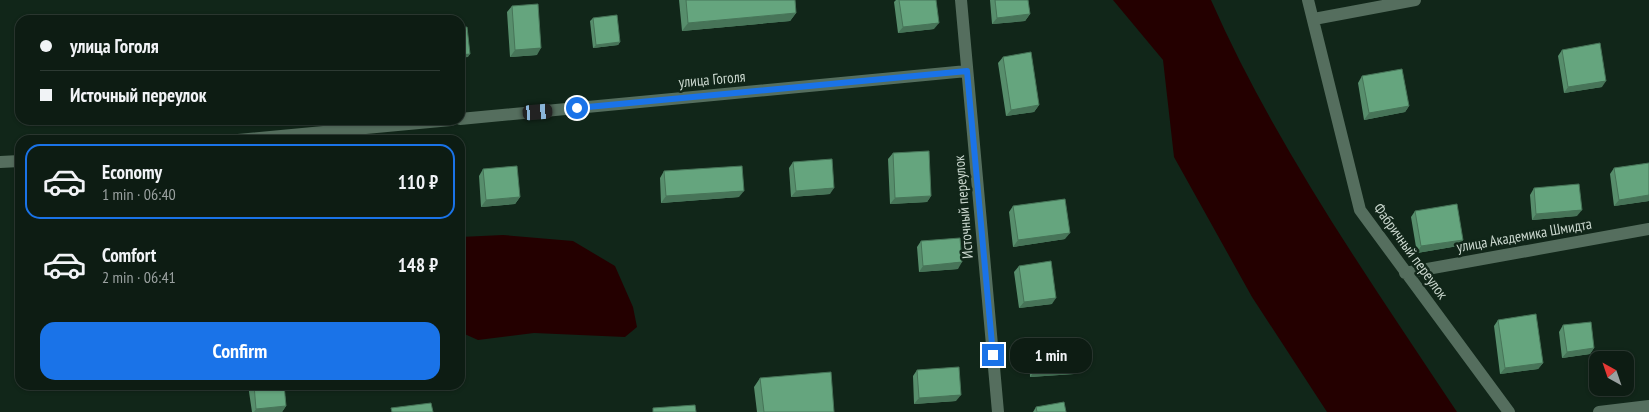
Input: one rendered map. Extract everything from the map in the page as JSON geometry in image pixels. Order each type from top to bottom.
[{"type":"street","name":"Источный переулок","points":[[961,0],[998,412]]},
{"type":"street","name":"Фабричный переулок","points":[[1308,0],[1360,210],[1509,412]]},
{"type":"street","points":[[1314,19],[1415,0]]},
{"type":"street","name":"улица Гоголя","points":[[465,119],[967,71]]},
{"type":"street","points":[[291,135],[398,125]]},
{"type":"street","points":[[0,162],[15,160]]},
{"type":"street","name":"улица Академика Шмидта","points":[[1405,273],[1649,229]]},
{"type":"street","points":[[1599,412],[1649,406]]},
{"type":"shaded area","points":[[1113,0],[1211,0],[1264,108],[1294,160],[1325,211],[1457,412],[1327,412],[1252,297],[1174,157],[1163,60]]},
{"type":"shaded area","points":[[503,235],[573,241],[615,266],[633,307],[637,327],[625,337],[534,333],[478,340],[465,334],[465,237]]},
{"type":"building","points":[[686,0],[795,0],[796,13],[688,23]]},
{"type":"building","points":[[899,0],[936,0],[939,23],[903,27]]},
{"type":"building","points":[[995,0],[1028,0],[1030,14],[997,18]]},
{"type":"building","points":[[538,4],[541,48],[515,50],[512,6]]},
{"type":"building","points":[[617,15],[620,42],[596,45],[593,18]]},
{"type":"building","points":[[465,27],[467,27],[470,54],[465,54]]},
{"type":"building","points":[[1600,43],[1606,81],[1568,87],[1562,50]]},
{"type":"building","points":[[1031,52],[1039,105],[1011,110],[1003,57]]},
{"type":"building","points":[[1402,69],[1409,106],[1369,113],[1362,76]]},
{"type":"building","points":[[929,151],[931,196],[895,198],[893,153]]},
{"type":"building","points":[[832,159],[834,188],[796,191],[793,162]]},
{"type":"building","points":[[1649,163],[1649,195],[1619,200],[1614,168]]},
{"type":"building","points":[[517,166],[520,197],[486,200],[483,169]]},
{"type":"building","points":[[742,166],[744,191],[666,196],[664,171]]},
{"type":"building","points":[[1579,184],[1582,210],[1536,214],[1534,188]]},
{"type":"building","points":[[1065,199],[1070,233],[1018,240],[1013,206]]},
{"type":"building","points":[[1457,204],[1463,240],[1421,246],[1415,211]]},
{"type":"building","points":[[960,238],[962,262],[923,266],[921,241]]},
{"type":"building","points":[[1051,261],[1056,298],[1024,302],[1019,266]]},
{"type":"building","points":[[1536,314],[1543,363],[1505,368],[1498,320]]},
{"type":"building","points":[[1591,322],[1594,348],[1567,352],[1563,325]]},
{"type":"building","points":[[1077,340],[1079,368],[1035,371],[1033,343]]},
{"type":"building","points":[[959,367],[961,395],[919,398],[917,370]]},
{"type":"building","points":[[831,372],[834,412],[764,412],[760,378]]},
{"type":"building","points":[[254,390],[284,390],[286,406],[256,409]]},
{"type":"building","points":[[1064,402],[1066,412],[1037,412],[1036,407]]},
{"type":"building","points":[[431,403],[433,412],[392,412],[391,408]]},
{"type":"building","points":[[695,405],[696,412],[653,412],[653,408]]},
{"type":"route","points":[[577,108],[967,71],[993,355]]}]
